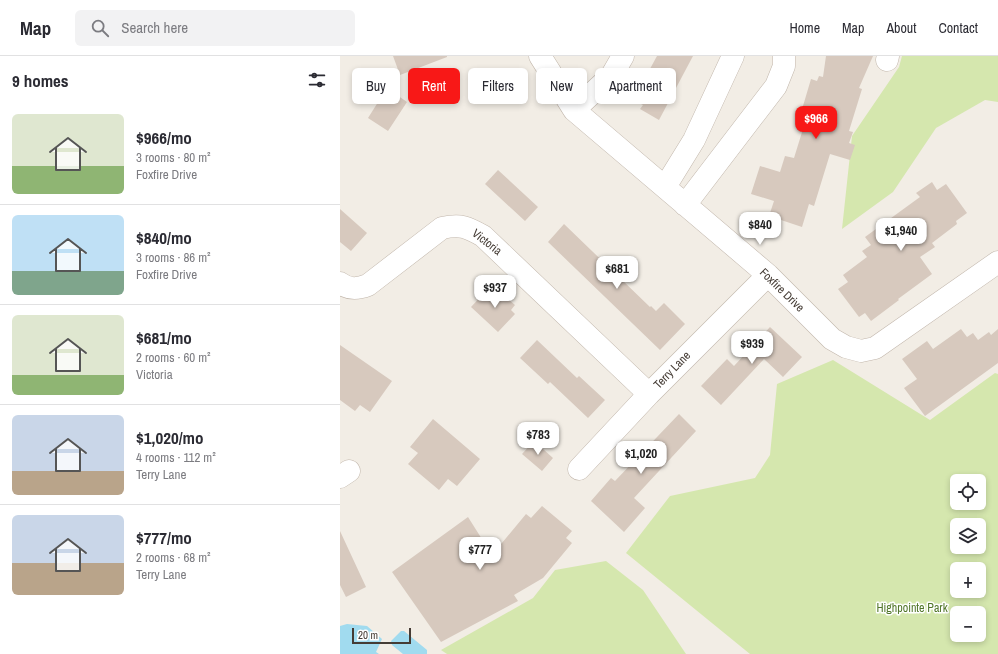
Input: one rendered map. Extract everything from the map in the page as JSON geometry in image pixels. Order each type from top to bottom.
[{"type":"street","name":"Foxfire Drive","points":[[540,56],[574,110],[768,275],[832,340],[846,348],[862,351],[875,348],[998,262]]},
{"type":"street","points":[[574,110],[612,75],[623,56]]},
{"type":"street","points":[[665,188],[694,140],[733,56]]},
{"type":"street","points":[[685,205],[776,86],[784,66],[784,56]]},
{"type":"street","name":"Victoria","points":[[340,283],[345,287],[357,289],[368,285],[442,228],[455,225],[469,228],[484,236],[649,394]]},
{"type":"street","name":"Terry Lane","points":[[579,469],[649,394],[768,275]]},
{"type":"green space","points":[[902,56],[998,56],[998,102],[985,100],[936,128],[893,192],[842,229],[852,136],[899,67]]},
{"type":"green space","name":"Highpointe Park","points":[[833,360],[930,420],[995,373],[998,374],[998,654],[750,654],[626,553],[670,496],[755,478],[770,455],[777,384]]},
{"type":"green space","points":[[606,561],[643,590],[686,654],[447,654],[441,650],[533,598],[555,570]]},
{"type":"water","points":[[347,624],[367,626],[382,639],[376,652],[379,654],[340,654],[340,626]]},
{"type":"water","points":[[401,631],[404,631],[427,650],[427,654],[403,654],[392,645],[391,641]]},
{"type":"building","points":[[393,56],[447,56],[418,68],[408,68],[408,72],[400,75],[400,68],[397,68]]},
{"type":"building","points":[[657,56],[693,56],[676,88],[676,68],[650,68]]},
{"type":"building","points":[[826,56],[873,56],[859,88],[862,89],[849,131],[853,132],[849,143],[855,145],[850,160],[830,154],[814,206],[809,204],[802,227],[769,216],[774,201],[751,194],[760,166],[780,172],[785,156],[794,158],[807,116],[805,115],[807,108],[803,106],[811,79],[817,81],[819,76],[823,77]]},
{"type":"building","points":[[400,97],[407,102],[388,131],[368,118],[377,104],[400,104]]},
{"type":"building","points":[[641,104],[668,104],[659,120],[640,109],[643,105]]},
{"type":"building","points":[[498,170],[538,207],[525,221],[485,184]]},
{"type":"building","points":[[932,182],[937,190],[946,184],[967,213],[956,221],[957,224],[932,243],[935,247],[920,257],[932,274],[871,321],[865,313],[859,317],[838,289],[848,282],[843,275],[867,257],[862,251],[871,245],[865,237],[920,197],[916,193]]},
{"type":"building","points":[[340,209],[367,233],[351,251],[340,242]]},
{"type":"building","points":[[564,224],[650,307],[651,306],[656,311],[664,303],[685,324],[660,350],[548,242]]},
{"type":"building","points":[[489,288],[496,296],[500,292],[515,305],[511,310],[515,314],[498,332],[471,307]]},
{"type":"building","points":[[770,327],[802,357],[783,377],[764,359],[721,405],[701,386],[727,359],[734,366]]},
{"type":"building","points":[[961,329],[967,337],[973,333],[978,340],[989,332],[991,335],[998,329],[998,363],[925,416],[904,388],[917,379],[902,359],[927,341],[933,349]]},
{"type":"building","points":[[537,340],[577,378],[579,376],[605,400],[588,418],[550,382],[548,384],[520,358]]},
{"type":"building","points":[[340,345],[392,381],[370,412],[360,405],[355,411],[340,400]]},
{"type":"building","points":[[679,414],[696,431],[634,498],[645,508],[624,532],[591,501],[611,478],[615,481]]},
{"type":"building","points":[[433,419],[480,459],[457,486],[448,479],[439,490],[408,464],[418,453],[410,447]]},
{"type":"building","points":[[534,441],[553,458],[542,471],[522,454]]},
{"type":"building","points":[[542,506],[572,531],[566,538],[572,543],[543,578],[514,595],[518,601],[441,642],[392,572],[468,517],[492,555],[526,514],[531,518]]},
{"type":"building","points":[[340,531],[366,587],[346,597],[340,585]]}]
